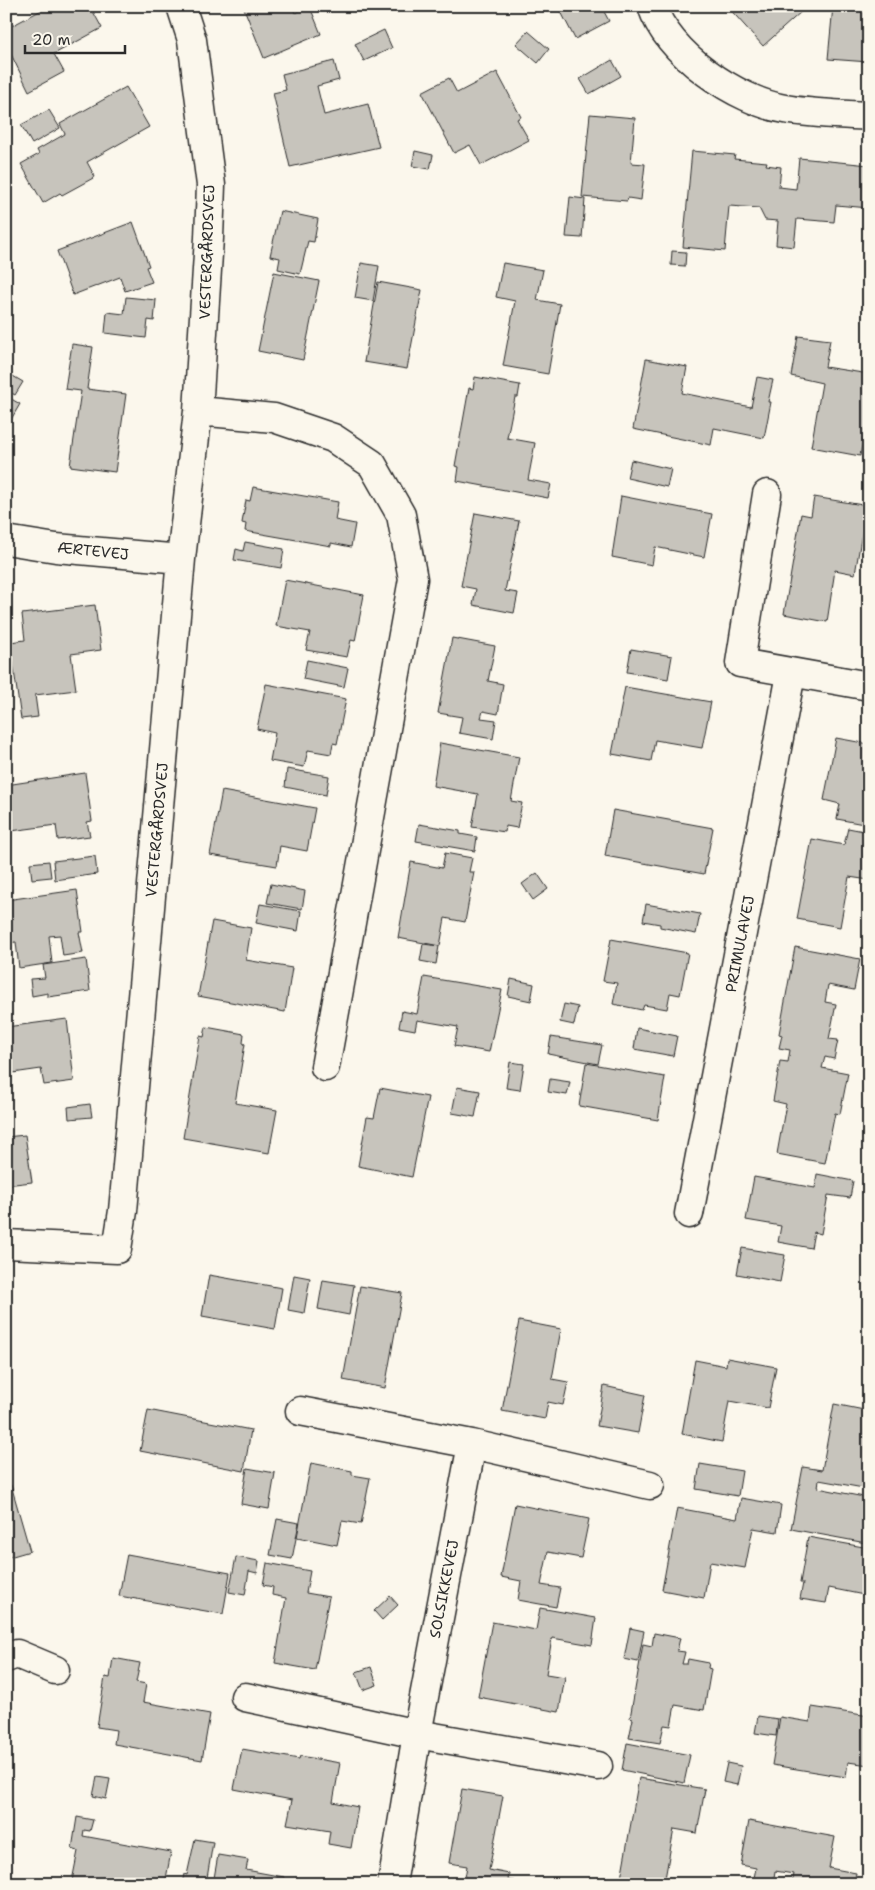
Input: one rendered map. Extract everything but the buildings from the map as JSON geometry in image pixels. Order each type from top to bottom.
[{"type":"street","name":"VESTERGÅRDSVEJ","points":[[6,1244],[117,1249],[123,1211],[181,559],[198,411],[211,185],[192,40],[181,6]]},
{"type":"street","points":[[652,6],[656,19],[679,48],[710,76],[744,95],[784,109],[869,116]]},
{"type":"street","points":[[198,411],[274,418],[333,438],[372,464],[401,515],[413,580],[325,1067]]},
{"type":"street","points":[[767,494],[740,663],[791,674],[869,686]]},
{"type":"street","name":"ÆRTEVEJ","points":[[6,540],[56,548],[181,559]]},
{"type":"street","name":"PRIMULAVEJ","points":[[689,1214],[791,674]]},
{"type":"street","points":[[300,1411],[472,1444],[650,1485]]},
{"type":"street","name":"SOLSIKKEVEJ","points":[[392,1884],[417,1734],[472,1444]]},
{"type":"street","points":[[6,1658],[17,1654],[55,1670]]},
{"type":"street","points":[[245,1697],[417,1734],[598,1766]]}]
